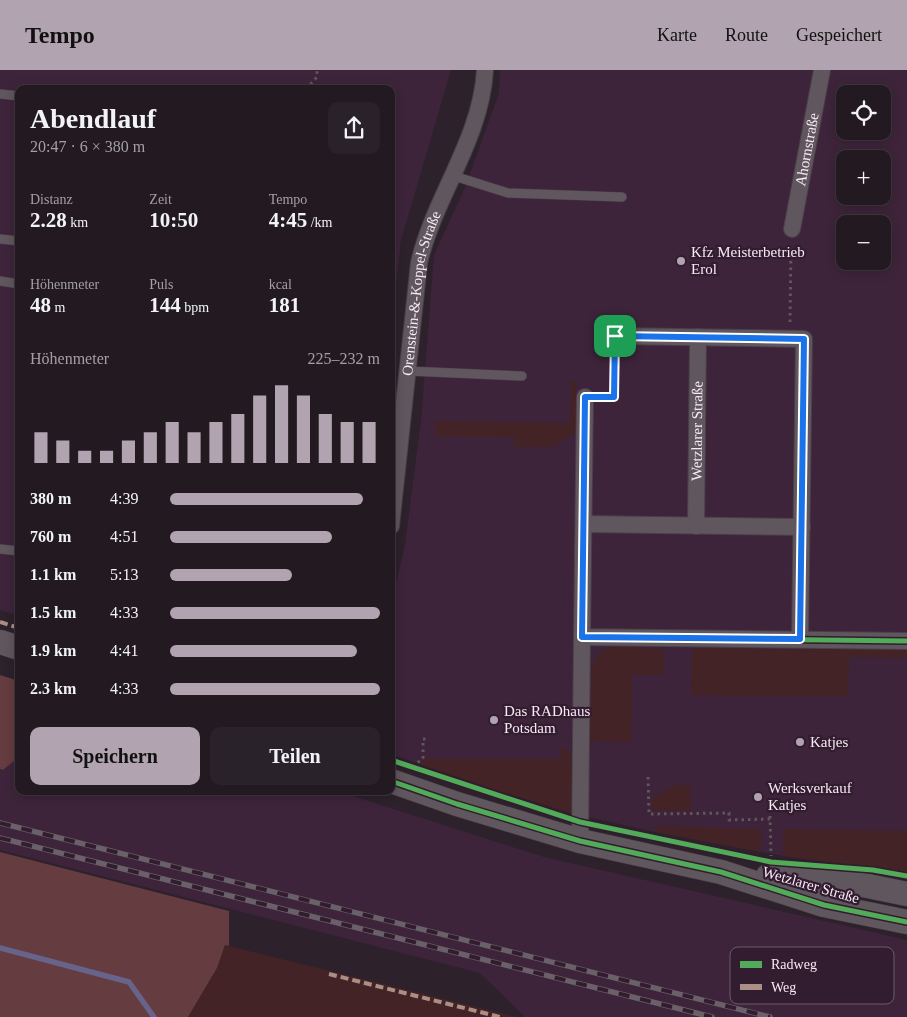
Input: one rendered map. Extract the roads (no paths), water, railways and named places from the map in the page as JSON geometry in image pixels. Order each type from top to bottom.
[{"type":"street","name":"Orenstein-&-Koppel-Straße","points":[[395,490],[420,258],[481,105],[485,70]]},
{"type":"street","name":"Ahornstraße","points":[[792,228],[822,70]]},
{"type":"street","points":[[615,336],[804,339],[800,639]]},
{"type":"street","name":"Wetzlarer Straße","points":[[696,526],[698,337]]},
{"type":"street","points":[[580,841],[585,397]]},
{"type":"street","points":[[584,524],[802,527]]},
{"type":"street","points":[[582,637],[907,641]]},
{"type":"street","points":[[0,642],[15,647]]},
{"type":"street","name":"Wetzlarer Straße","points":[[395,782],[458,804],[580,841],[721,872],[824,905],[907,922]]},
{"type":"street","name":"Wetzlarer Straße","points":[[721,872],[863,885],[907,894]]},
{"type":"lane","points":[[0,94],[15,96]]},
{"type":"lane","points":[[454,176],[508,193],[622,197]]},
{"type":"lane","points":[[0,239],[15,241]]},
{"type":"lane","points":[[0,281],[15,283]]},
{"type":"lane","points":[[408,371],[522,376]]},
{"type":"lane","points":[[0,549],[15,551]]},
{"type":"waterway","points":[[0,948],[129,982],[154,1017]]},
{"type":"railway","points":[[0,823],[770,1017]]},
{"type":"railway","points":[[0,838],[712,1017]]},
{"type":"place","name":"Kfz Meisterbetrieb Erol","points":[[681,261]]},
{"type":"place","name":"Das RADhaus Potsdam","points":[[494,720]]},
{"type":"place","name":"Katjes","points":[[800,742]]},
{"type":"place","name":"Werksverkauf Katjes","points":[[758,797]]}]
